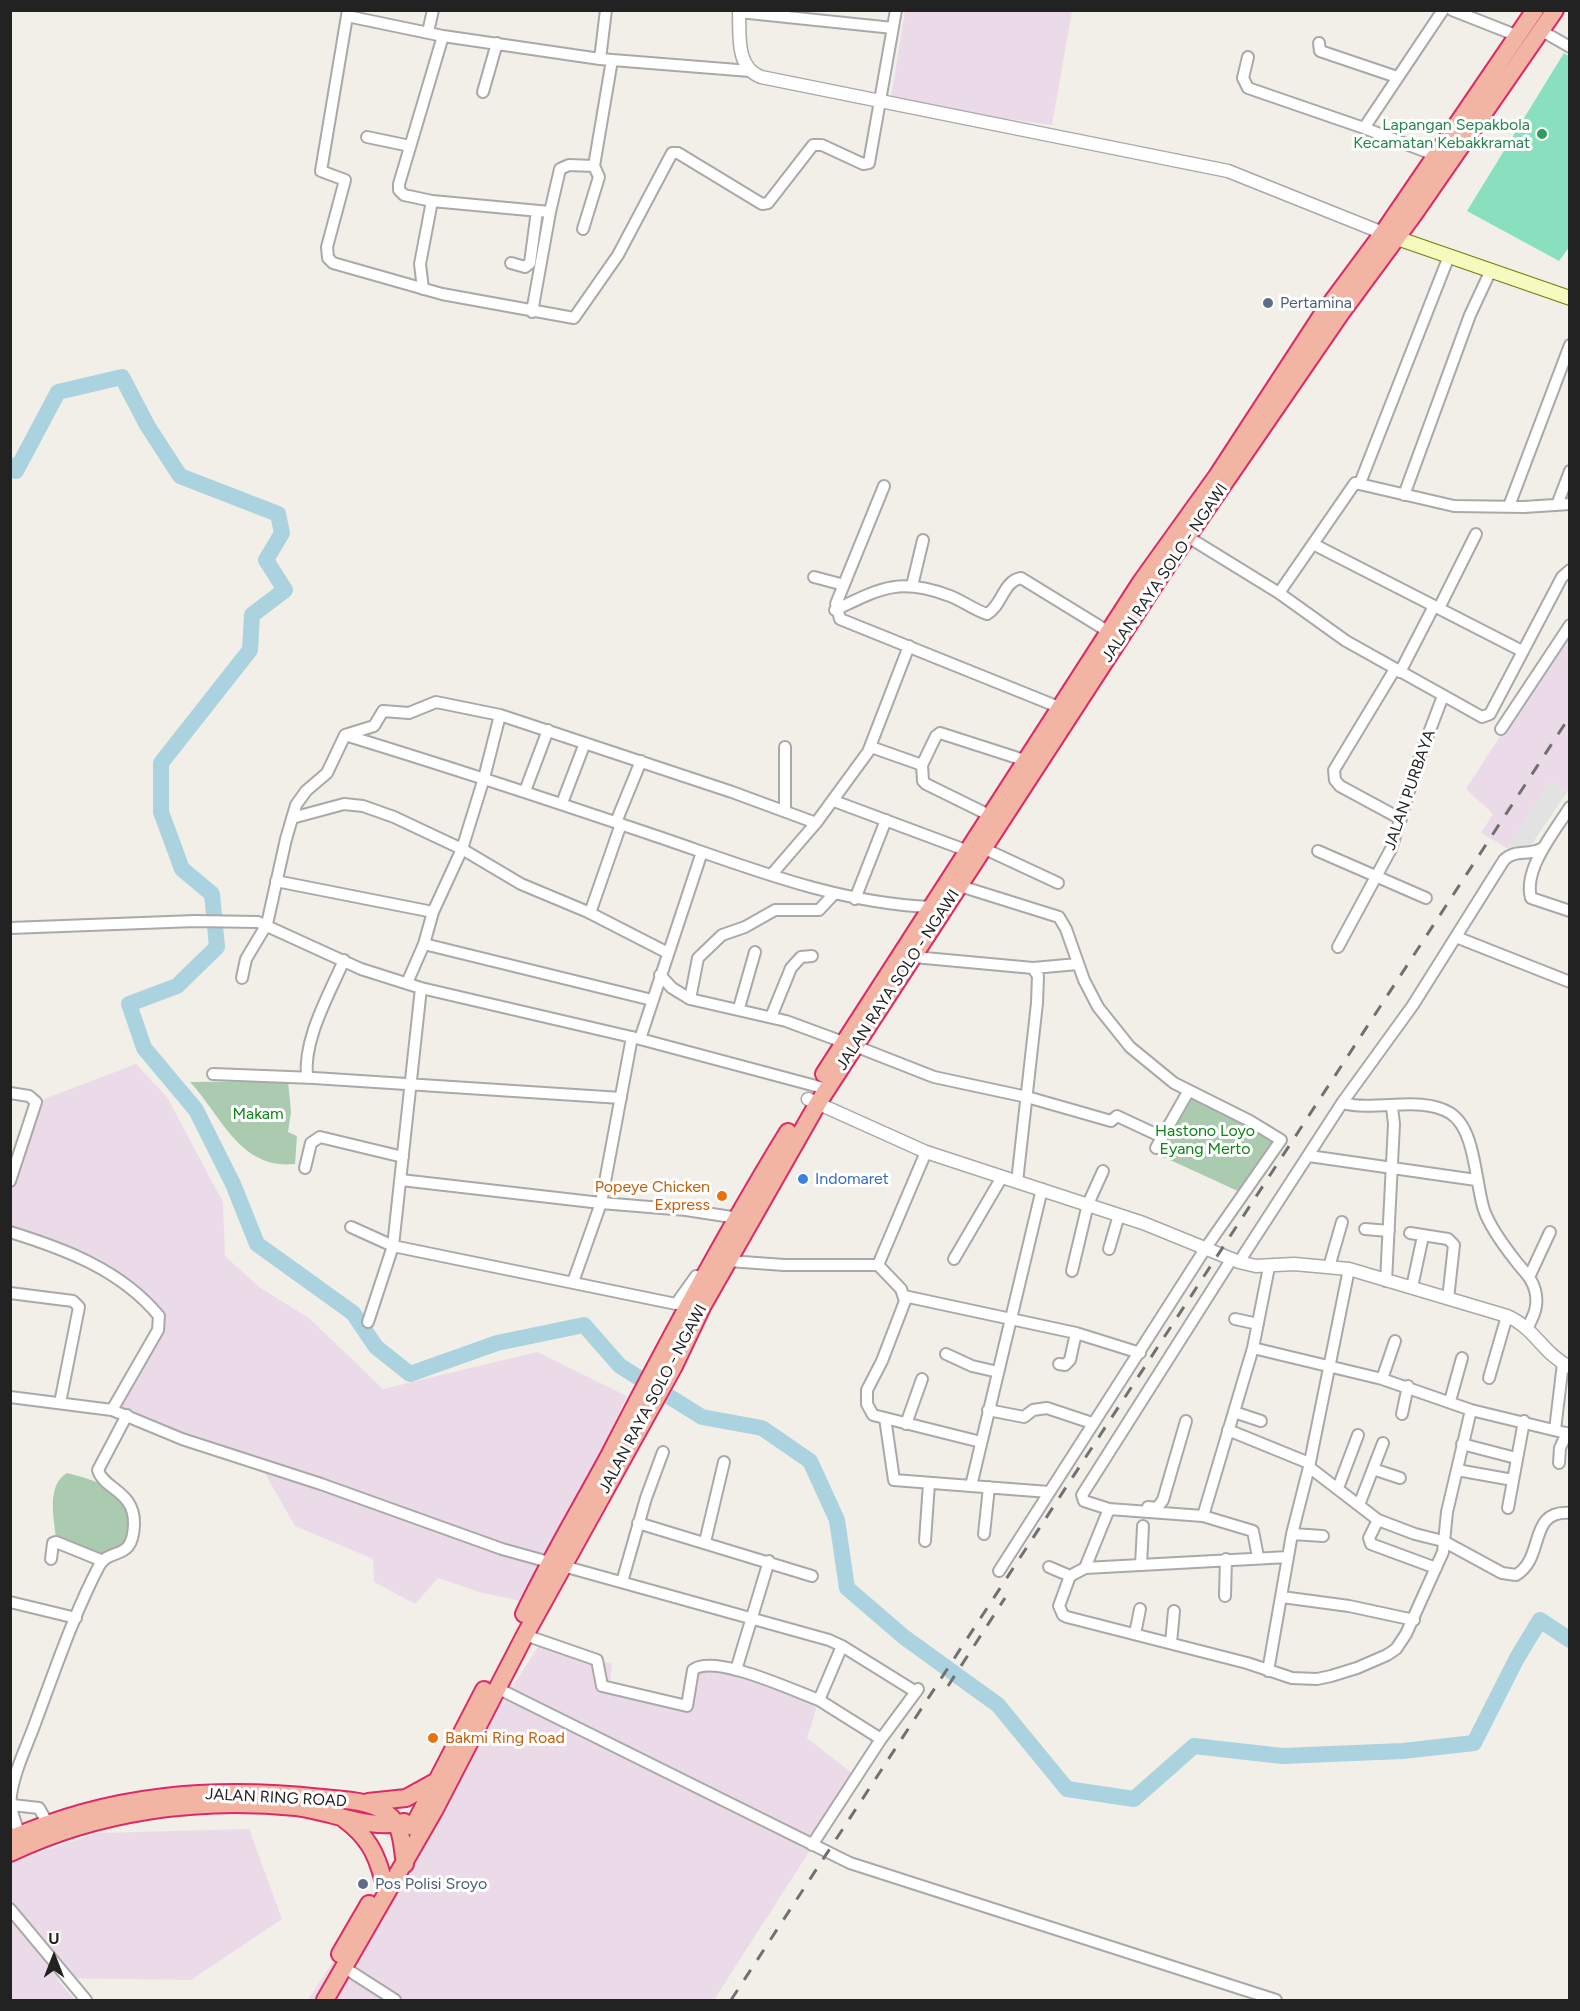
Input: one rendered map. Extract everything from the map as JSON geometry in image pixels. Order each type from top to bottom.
[{"type":"highway","name":"JALAN RAYA SOLO - NGAWI","points":[[849,1044],[914,957],[1126,629],[1341,314],[1390,236],[1436,155],[1535,10]]},
{"type":"highway","name":"JALAN RAYA SOLO - NGAWI","points":[[663,1369],[735,1217],[818,1094],[931,907],[1108,632],[1217,476],[1320,318],[1390,236],[1542,31],[1555,10]]},
{"type":"highway","name":"JALAN RAYA SOLO - NGAWI","points":[[313,2001],[403,1846],[523,1616],[556,1563],[663,1369],[729,1262],[818,1094]]},
{"type":"highway","name":"JALAN RAYA SOLO - NGAWI","points":[[325,2001],[435,1809],[525,1635],[556,1563]]},
{"type":"highway","points":[[352,1802],[406,1798],[435,1782]]},
{"type":"highway","name":"JALAN RING ROAD","points":[[15,1837],[48,1824],[121,1802],[176,1794],[273,1794],[352,1802],[384,1811],[397,1824]]},
{"type":"highway","name":"JALAN RING ROAD","points":[[10,1853],[73,1828],[152,1810],[275,1806],[309,1809],[381,1825],[397,1824]]},
{"type":"highway","points":[[405,1864],[397,1824],[435,1809]]},
{"type":"highway","points":[[338,1815],[367,1838],[374,1849],[383,1879]]},
{"type":"main road","points":[[1390,236],[1569,298]]},
{"type":"street","points":[[428,32],[433,10]]},
{"type":"street","points":[[600,59],[606,10]]},
{"type":"street","points":[[896,10],[882,101],[869,163],[863,164],[822,145],[813,145],[768,203],[755,203],[678,153],[672,153],[618,255],[574,318],[532,312],[423,289],[333,262],[328,258],[327,248],[345,180],[321,171],[347,13],[443,36],[600,59],[750,71],[761,77],[799,86],[882,101],[1228,171],[1390,236]]},
{"type":"street","points":[[1364,128],[1443,10]]},
{"type":"street","points":[[1452,10],[1518,36]]},
{"type":"street","points":[[750,71],[742,58],[739,11],[893,28]]},
{"type":"street","points":[[1542,31],[1569,48]]},
{"type":"street","points":[[443,36],[399,190],[404,195],[432,201],[550,212]]},
{"type":"street","points":[[483,92],[497,43]]},
{"type":"street","points":[[1319,43],[1320,51],[1397,76]]},
{"type":"street","points":[[1248,57],[1244,78],[1248,88],[1436,155]]},
{"type":"street","points":[[583,229],[599,177],[594,166],[612,60]]},
{"type":"street","points":[[367,137],[410,146]]},
{"type":"street","points":[[532,312],[560,169],[569,165],[594,166]]},
{"type":"street","points":[[423,289],[420,264],[432,201]]},
{"type":"street","points":[[511,263],[525,267],[530,262],[537,211]]},
{"type":"street","points":[[1360,483],[1449,256]]},
{"type":"street","points":[[1404,495],[1466,326],[1491,270]]},
{"type":"street","points":[[1509,506],[1569,345]]},
{"type":"street","points":[[1557,505],[1569,471]]},
{"type":"street","points":[[1279,593],[1315,544],[1351,485],[1360,483],[1377,490],[1455,506],[1569,504]]},
{"type":"street","points":[[884,486],[835,610],[840,619],[1061,708]]},
{"type":"street","points":[[1401,819],[1340,786],[1335,780],[1334,771],[1437,607],[1476,534]]},
{"type":"street","points":[[1188,537],[1279,593],[1346,641],[1479,716],[1488,716],[1562,578],[1569,570]]},
{"type":"street","points":[[912,586],[923,540]]},
{"type":"street","points":[[1315,544],[1522,651]]},
{"type":"street","points":[[814,577],[844,585]]},
{"type":"street","points":[[835,610],[885,587],[912,586],[951,596],[987,614],[996,607],[1011,582],[1021,578],[1108,632]]},
{"type":"street","points":[[1501,729],[1569,624]]},
{"type":"street","points":[[772,874],[834,801],[871,747],[909,646]]},
{"type":"street","name":"JALAN PURBAYA","points":[[1338,947],[1391,849],[1443,696]]},
{"type":"street","points":[[242,978],[246,959],[267,924],[292,818],[301,796],[327,773],[345,735],[374,726],[383,711],[409,713],[433,702],[500,715],[785,810],[816,823]]},
{"type":"street","points":[[407,983],[424,944],[433,912],[462,849],[500,715]]},
{"type":"street","points":[[525,792],[548,730]]},
{"type":"street","points":[[990,816],[926,784],[922,765],[936,736],[940,733],[1027,761]]},
{"type":"street","points":[[345,735],[562,803],[833,895],[931,907]]},
{"type":"street","points":[[562,803],[585,743]]},
{"type":"street","points":[[785,747],[785,810]]},
{"type":"street","points":[[871,747],[922,765]]},
{"type":"street","points":[[590,913],[618,823],[641,761]]},
{"type":"street","points":[[834,801],[968,851]]},
{"type":"street","points":[[292,818],[351,804],[394,817],[462,849],[521,884],[590,913],[668,953]]},
{"type":"street","points":[[1569,807],[1541,849],[1528,888],[1531,897],[1569,910]]},
{"type":"street","points":[[855,899],[886,820]]},
{"type":"street","points":[[985,849],[1058,883]]},
{"type":"street","points":[[1258,1557],[1256,1536],[1253,1531],[1203,1516],[1112,1509],[1084,1501],[1082,1495],[1235,1261],[1309,1156],[1342,1103],[1413,1005],[1507,857],[1513,853],[1532,853],[1541,849]]},
{"type":"street","points":[[1318,851],[1425,898]]},
{"type":"street","points":[[573,1282],[601,1203],[621,1098],[636,1038],[652,1000],[702,852]]},
{"type":"street","points":[[276,881],[433,912]]},
{"type":"street","points":[[960,886],[1059,917],[1098,1007],[1119,1035],[1162,1076],[1188,1092],[1250,1121],[1281,1140],[1205,1249],[999,1571]]},
{"type":"street","points":[[690,999],[698,958],[722,935],[745,927],[775,910],[819,910],[833,895]]},
{"type":"street","points":[[10,928],[250,921],[267,924],[373,973],[421,988],[636,1038],[818,1094],[926,1152],[1088,1204],[1235,1261],[1269,1267],[1294,1264],[1349,1269],[1507,1316],[1527,1329],[1550,1355],[1566,1365],[1555,1430]]},
{"type":"street","points":[[1456,937],[1569,982]]},
{"type":"street","points":[[424,944],[652,1000]]},
{"type":"street","points":[[739,1008],[755,952]]},
{"type":"street","points":[[771,1017],[796,960],[812,957]]},
{"type":"street","points":[[914,957],[1034,968],[1078,964]]},
{"type":"street","points":[[307,1077],[308,1060],[316,1026],[344,960]]},
{"type":"street","points":[[1017,1182],[1038,982],[1034,968]]},
{"type":"street","points":[[660,975],[672,988],[690,999],[739,1008],[771,1017],[934,1077],[1027,1097],[1111,1121],[1117,1116],[1162,1137]]},
{"type":"street","points":[[368,1322],[393,1246],[421,988]]},
{"type":"street","points":[[213,1074],[307,1077],[621,1098]]},
{"type":"street","points":[[1156,1148],[1188,1092]]},
{"type":"street","points":[[10,1094],[29,1096],[36,1102],[14,1159],[10,1181]]},
{"type":"street","points":[[1342,1103],[1358,1107],[1424,1104],[1454,1116],[1472,1151],[1476,1180],[1487,1219],[1515,1260],[1530,1275],[1537,1301],[1527,1329]]},
{"type":"street","points":[[1386,1281],[1392,1168],[1392,1107]]},
{"type":"street","points":[[305,1168],[311,1143],[320,1137],[403,1157]]},
{"type":"street","points":[[878,1265],[926,1152]]},
{"type":"street","points":[[1309,1156],[1476,1180]]},
{"type":"street","points":[[1072,1271],[1088,1204],[1102,1171]]},
{"type":"street","points":[[954,1259],[1002,1178]]},
{"type":"street","points":[[351,1227],[393,1246],[677,1304],[735,1217],[400,1180]]},
{"type":"street","points":[[971,1486],[1042,1189]]},
{"type":"street","points":[[1108,1249],[1119,1215]]},
{"type":"street","points":[[1329,1267],[1342,1222]]},
{"type":"street","points":[[1365,1229],[1389,1231]]},
{"type":"street","points":[[10,1232],[63,1250],[94,1264],[122,1283],[159,1316],[158,1330],[112,1410]]},
{"type":"street","points":[[1530,1275],[1550,1232]]},
{"type":"street","points":[[1410,1233],[1448,1239],[1454,1245],[1448,1299]]},
{"type":"street","points":[[1412,1287],[1423,1236]]},
{"type":"street","points":[[729,1262],[784,1265],[878,1265]]},
{"type":"street","points":[[878,1265],[904,1296],[1076,1333],[1140,1353]]},
{"type":"street","points":[[1203,1516],[1253,1348],[1269,1267]]},
{"type":"street","points":[[1268,1671],[1292,1534],[1309,1465],[1349,1269]]},
{"type":"street","points":[[10,1293],[73,1301],[79,1307],[60,1402]]},
{"type":"street","points":[[904,1296],[904,1308],[867,1390],[868,1410],[873,1415],[981,1442]]},
{"type":"street","points":[[1489,1378],[1507,1316]]},
{"type":"street","points":[[1235,1319],[1258,1324]]},
{"type":"street","points":[[1059,1364],[1065,1365],[1070,1360],[1076,1333]]},
{"type":"street","points":[[1382,1379],[1395,1341]]},
{"type":"street","points":[[1253,1348],[1408,1386],[1472,1410],[1524,1421],[1568,1434],[1560,1448],[1559,1463]]},
{"type":"street","points":[[946,1354],[972,1366],[998,1372]]},
{"type":"street","points":[[1450,1401],[1462,1358]]},
{"type":"street","points":[[906,1424],[911,1403],[922,1379]]},
{"type":"street","points":[[1402,1414],[1408,1386]]},
{"type":"street","points":[[10,1397],[112,1410],[226,1454],[321,1484],[502,1549],[829,1640],[842,1646],[917,1690],[881,1739],[812,1845]]},
{"type":"street","points":[[988,1410],[1024,1417],[1034,1410],[1047,1408],[1092,1423]]},
{"type":"street","points":[[1288,1557],[1085,1568],[1070,1576],[1059,1600],[1063,1615],[1293,1678],[1317,1679],[1357,1668],[1396,1649],[1414,1620],[1436,1568],[1444,1541],[1447,1512],[1472,1410]]},
{"type":"street","points":[[1234,1412],[1261,1421]]},
{"type":"street","points":[[15,1837],[12,1805],[17,1767],[76,1618],[103,1560],[126,1550],[132,1538],[132,1510],[123,1494],[102,1478],[98,1470],[127,1415]]},
{"type":"street","points":[[885,1418],[894,1480],[1049,1492]]},
{"type":"street","points":[[1085,1568],[1112,1509],[1120,1503],[1154,1509],[1160,1506],[1186,1421]]},
{"type":"street","points":[[1508,1508],[1524,1421]]},
{"type":"street","points":[[1228,1430],[1309,1465],[1378,1520],[1415,1534],[1444,1541],[1493,1568],[1516,1575],[1530,1565],[1542,1523],[1557,1513],[1569,1513]]},
{"type":"street","points":[[1338,1488],[1358,1435]]},
{"type":"street","points":[[1359,1505],[1383,1443]]},
{"type":"street","points":[[1462,1444],[1516,1458]]},
{"type":"street","points":[[622,1582],[638,1523],[663,1452]]},
{"type":"street","points":[[705,1542],[724,1462]]},
{"type":"street","points":[[1373,1469],[1400,1478]]},
{"type":"street","points":[[1457,1470],[1513,1480]]},
{"type":"street","points":[[925,1541],[929,1483]]},
{"type":"street","points":[[984,1534],[989,1487]]},
{"type":"street","points":[[1378,1520],[1370,1538],[1371,1544],[1436,1568]]},
{"type":"street","points":[[638,1523],[769,1561],[812,1576]]},
{"type":"street","points":[[1141,1565],[1143,1526]]},
{"type":"street","points":[[1292,1534],[1323,1536]]},
{"type":"street","points":[[51,1559],[53,1543],[56,1542],[103,1560]]},
{"type":"street","points":[[1225,1596],[1226,1559]]},
{"type":"street","points":[[736,1670],[769,1561]]},
{"type":"street","points":[[1049,1567],[1070,1576]]},
{"type":"street","points":[[1282,1597],[1349,1606],[1414,1620]]},
{"type":"street","points":[[10,1602],[76,1618]]},
{"type":"street","points":[[1135,1634],[1140,1609]]},
{"type":"street","points":[[1171,1643],[1174,1611]]},
{"type":"street","points":[[525,1635],[597,1660],[602,1686],[687,1706],[695,1667],[710,1665],[736,1670],[819,1700],[881,1739]]},
{"type":"street","points":[[819,1700],[842,1646]]},
{"type":"street","points":[[497,1688],[850,1863],[1276,2001]]},
{"type":"street","points":[[12,1805],[39,1808],[48,1824]]},
{"type":"street","points":[[10,1909],[86,2001]]},
{"type":"street","points":[[345,1968],[395,2001]]},
{"type":"shaded area","points":[[905,11],[1072,11],[1052,125],[890,103]]},
{"type":"shaded area","points":[[1569,629],[1569,788],[1568,791],[1551,781],[1507,848],[1481,833],[1493,814],[1466,789]]},
{"type":"shaded area","points":[[1551,781],[1568,791],[1531,845],[1507,848]]},
{"type":"shaded area","points":[[136,1064],[167,1097],[223,1202],[225,1256],[259,1287],[309,1318],[383,1389],[537,1352],[627,1396],[529,1603],[479,1592],[438,1578],[415,1604],[374,1582],[373,1559],[295,1526],[260,1465],[112,1410],[161,1323],[139,1297],[94,1264],[11,1233],[11,1179],[36,1102]]},
{"type":"shaded area","points":[[542,1641],[612,1664],[609,1690],[688,1707],[692,1674],[705,1665],[819,1700],[807,1738],[857,1777],[714,2000],[308,2000]]},
{"type":"shaded area","points":[[249,1829],[282,1919],[191,1980],[56,1978],[75,2000],[11,2000],[10,1862],[97,1833]]},
{"type":"green space","name":"Lapangan Sepakbola Kecamatan Kebakkramat","points":[[1564,53],[1570,57],[1570,246],[1559,261],[1467,211]]},
{"type":"green space","name":"Makam","points":[[288,1081],[291,1112],[288,1132],[297,1136],[295,1164],[276,1164],[246,1149],[222,1124],[190,1082]]},
{"type":"green space","name":"Hastono Loyo Eyang Merto","points":[[1190,1095],[1270,1137],[1275,1143],[1240,1192],[1157,1154]]},
{"type":"green space","points":[[67,1473],[107,1487],[116,1494],[127,1514],[126,1545],[103,1557],[56,1538],[53,1512],[54,1494],[60,1478]]},
{"type":"waterway","points":[[10,465],[16,471],[58,392],[122,377],[147,425],[180,476],[278,514],[282,533],[266,560],[285,590],[252,615],[250,650],[161,763],[161,812],[182,869],[212,894],[217,947],[177,986],[129,1004],[144,1048],[196,1110],[233,1184],[257,1244],[353,1313],[376,1347],[410,1374],[497,1343],[584,1325],[620,1366],[702,1417],[762,1428],[810,1461],[837,1520],[847,1588],[904,1637],[998,1705],[1067,1789],[1134,1799],[1194,1746],[1282,1756],[1403,1751],[1474,1743],[1517,1658],[1540,1620],[1570,1640]]},
{"type":"railway","points":[[731,2000],[1570,716]]},
{"type":"railway","points":[[948,1686],[1005,1598]]},
{"type":"place","name":"Lapangan Sepakbola Kecamatan Kebakkramat","points":[[1542,134]]},
{"type":"place","name":"Pertamina","points":[[1268,303]]},
{"type":"place","name":"Indomaret","points":[[803,1179]]},
{"type":"place","name":"Popeye Chicken Express","points":[[722,1196]]},
{"type":"place","name":"Bakmi Ring Road","points":[[433,1738]]},
{"type":"place","name":"Pos Polisi Sroyo","points":[[363,1884]]}]
